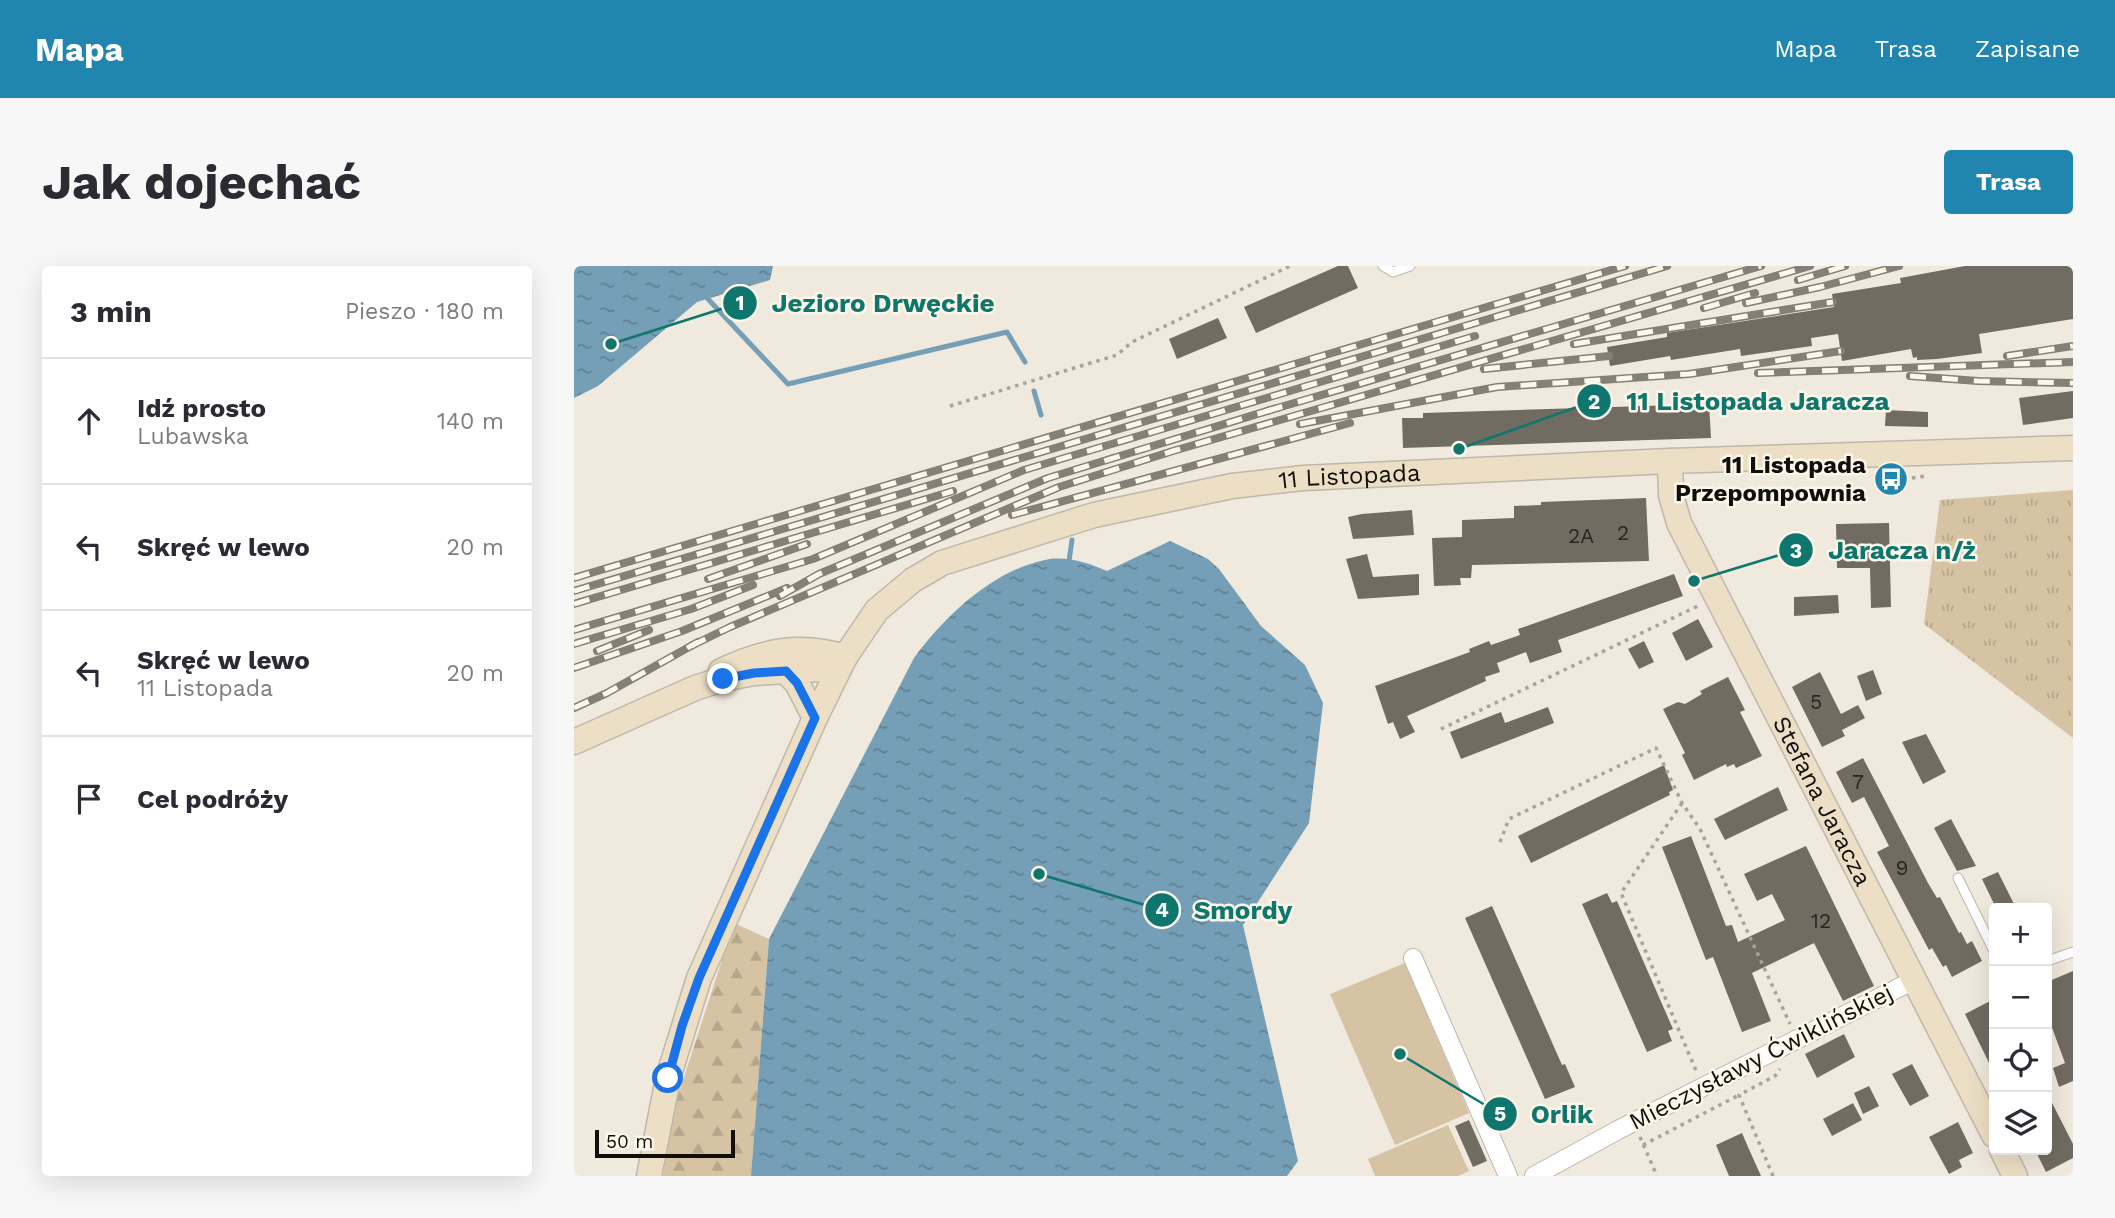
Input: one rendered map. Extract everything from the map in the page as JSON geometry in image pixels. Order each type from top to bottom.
[{"type":"main road","name":"11 Listopada","points":[[649,1176],[668,1078],[699,978],[815,718],[845,657],[877,610],[913,580],[942,563],[1094,515],[1232,486],[1303,478],[1670,461],[2073,448]]},
{"type":"main road","name":"Stefana Jaracza","points":[[1670,461],[1671,495],[1679,523],[1989,1125]]},
{"type":"main road","points":[[574,742],[695,688],[752,656],[784,651],[822,650],[845,657]]},
{"type":"main road","points":[[695,688],[744,675],[821,669],[845,657]]},
{"type":"main road","points":[[786,671],[797,683],[815,718]]},
{"type":"main road","points":[[2004,1155],[2015,1176]]},
{"type":"street","points":[[1413,958],[1508,1176]]},
{"type":"street","name":"Mieczysławy Ćwiklińskiej","points":[[1534,1176],[1633,1122],[1914,979]]},
{"type":"lane","points":[[1383,266],[1393,272],[1410,266]]},
{"type":"lane","points":[[1958,878],[1989,941]]},
{"type":"lane","points":[[2052,959],[2073,952]]},
{"type":"path","points":[[950,406],[1117,355],[1132,342],[1290,266]]},
{"type":"path","points":[[1441,729],[1705,603]]},
{"type":"path","points":[[1500,842],[1509,819],[1656,748],[1682,803],[1700,829],[1798,1038]]},
{"type":"path","points":[[1682,803],[1622,893],[1702,1084]]},
{"type":"path","points":[[1643,1145],[1775,1076],[1787,1060]]},
{"type":"path","points":[[1738,1095],[1773,1176]]},
{"type":"path","points":[[1633,1122],[1657,1176]]},
{"type":"green space","points":[[2073,490],[2073,738],[1924,624],[1940,500]]},
{"type":"green space","points":[[734,923],[769,939],[751,1176],[663,1176],[673,1111]]},
{"type":"green space","points":[[1405,963],[1469,1113],[1395,1145],[1330,994]]},
{"type":"green space","points":[[1448,1125],[1469,1171],[1458,1176],[1375,1176],[1368,1159]]},
{"type":"water","points":[[574,266],[773,266],[770,280],[697,302],[598,386],[574,398]]},
{"type":"water","points":[[1170,541],[1208,559],[1219,569],[1261,626],[1305,665],[1323,703],[1309,823],[1243,925],[1298,1161],[1287,1176],[751,1176],[769,939],[914,658],[955,611],[971,597],[1007,574],[1045,560],[1061,558],[1107,571]]},
{"type":"building","points":[[1338,266],[1348,266],[1358,288],[1256,333],[1244,307]]},
{"type":"building","points":[[1965,266],[2073,266],[2073,319],[1979,334],[1982,353],[1937,359],[1917,360],[1917,357],[1913,358],[1911,349],[1842,361],[1838,334],[1811,338],[1812,346],[1741,356],[1740,349],[1671,360],[1670,356],[1610,366],[1607,347],[1667,337],[1667,333],[1834,307],[1832,294],[1901,283],[1900,278]]},
{"type":"building","points":[[1218,318],[1227,338],[1177,359],[1169,339]]},
{"type":"building","points":[[2073,391],[2073,418],[2023,425],[2019,398]]},
{"type":"building","points":[[1709,404],[1711,438],[1403,448],[1402,418],[1423,418],[1423,413]]},
{"type":"building","points":[[1886,410],[1928,412],[1928,427],[1885,426]]},
{"type":"building","points":[[1646,498],[1649,561],[1472,565],[1471,578],[1460,578],[1461,585],[1434,586],[1432,538],[1462,537],[1462,520],[1514,518],[1514,506],[1541,505],[1541,502]]},
{"type":"building","points":[[1412,510],[1414,535],[1353,539],[1348,517]]},
{"type":"building","points":[[1889,523],[1891,607],[1871,608],[1870,568],[1837,568],[1836,524]]},
{"type":"building","points":[[1367,554],[1373,577],[1419,574],[1419,595],[1358,599],[1346,559]]},
{"type":"building","points":[[1674,574],[1683,596],[1558,640],[1562,652],[1530,663],[1526,652],[1497,663],[1500,672],[1485,677],[1486,681],[1407,716],[1415,732],[1400,739],[1393,722],[1388,724],[1375,686],[1470,652],[1469,649],[1489,641],[1491,645],[1520,635],[1518,629]]},
{"type":"building","points":[[1838,595],[1839,613],[1794,616],[1794,597]]},
{"type":"building","points":[[1698,619],[1713,647],[1686,661],[1672,633]]},
{"type":"building","points":[[1644,641],[1654,662],[1639,669],[1628,649]]},
{"type":"building","points":[[1873,670],[1882,694],[1866,701],[1857,676]]},
{"type":"building","points":[[1820,672],[1841,714],[1858,705],[1865,718],[1842,730],[1845,736],[1822,747],[1792,687]]},
{"type":"building","points":[[1728,677],[1745,710],[1740,712],[1762,756],[1736,768],[1734,764],[1727,767],[1726,764],[1694,780],[1682,755],[1685,753],[1663,709],[1678,702],[1685,704],[1702,694],[1700,691]]},
{"type":"building","points":[[1548,707],[1554,723],[1461,759],[1450,732],[1501,712],[1505,723]]},
{"type":"building","points":[[1926,734],[1946,772],[1923,784],[1902,742]]},
{"type":"building","points":[[1863,758],[1928,883],[1937,898],[1940,897],[1967,944],[1972,941],[1982,961],[1952,977],[1932,948],[1929,950],[1877,852],[1889,846],[1864,797],[1852,803],[1836,772]]},
{"type":"building","points":[[1664,765],[1673,790],[1669,792],[1670,795],[1531,863],[1518,836]]},
{"type":"building","points":[[1778,787],[1788,810],[1725,840],[1714,819]]},
{"type":"building","points":[[1951,819],[1976,866],[1957,871],[1934,828]]},
{"type":"building","points":[[1691,836],[1726,926],[1732,925],[1738,942],[1785,920],[1772,894],[1757,901],[1744,874],[1806,846],[1874,986],[1843,1001],[1814,943],[1752,973],[1771,1021],[1742,1032],[1713,957],[1706,960],[1662,847]]},
{"type":"building","points":[[1998,872],[2014,903],[1994,903],[1982,879]]},
{"type":"building","points":[[1607,893],[1612,903],[1617,901],[1673,1029],[1668,1031],[1672,1041],[1647,1052],[1582,904]]},
{"type":"building","points":[[1492,906],[1562,1065],[1565,1064],[1575,1087],[1545,1099],[1465,918]]},
{"type":"building","points":[[2073,971],[2073,1081],[2059,1087],[2053,1068],[2065,1063],[2052,1028],[2052,980]]},
{"type":"building","points":[[1989,1002],[1989,1063],[1965,1014]]},
{"type":"building","points":[[1844,1034],[1855,1057],[1817,1078],[1805,1054]]},
{"type":"building","points":[[1912,1064],[1929,1096],[1910,1106],[1892,1074]]},
{"type":"building","points":[[1869,1086],[1879,1106],[1863,1114],[1854,1093]]},
{"type":"building","points":[[1853,1103],[1862,1120],[1832,1136],[1823,1119]]},
{"type":"building","points":[[2052,1103],[2073,1144],[2073,1158],[2046,1172],[2038,1155],[2052,1155]]},
{"type":"building","points":[[1469,1120],[1487,1161],[1473,1167],[1455,1126]]},
{"type":"building","points":[[1958,1122],[1973,1153],[1959,1160],[1962,1167],[1949,1174],[1929,1137]]},
{"type":"building","points":[[1742,1133],[1761,1176],[1729,1176],[1716,1145]]},
{"type":"waterway","points":[[708,299],[788,384],[1007,332],[1025,362]]},
{"type":"waterway","points":[[1034,391],[1041,415]]},
{"type":"waterway","points":[[1069,561],[1072,540]]},
{"type":"railway","points":[[574,578],[1625,266]]},
{"type":"railway","points":[[574,591],[1667,266]]},
{"type":"railway","points":[[1267,411],[1761,266]]},
{"type":"railway","points":[[691,646],[1059,487],[1173,451],[1810,266]]},
{"type":"railway","points":[[1798,280],[1845,266]]},
{"type":"railway","points":[[1746,303],[1899,266]]},
{"type":"railway","points":[[1704,308],[1755,293]]},
{"type":"railway","points":[[1574,344],[1833,302]]},
{"type":"railway","points":[[574,630],[813,559],[1024,470],[1475,336]]},
{"type":"railway","points":[[2007,356],[2073,346]]},
{"type":"railway","points":[[1300,424],[1497,387],[1689,374],[1841,351]]},
{"type":"railway","points":[[1484,369],[1609,356]]},
{"type":"railway","points":[[1758,373],[2073,362]]},
{"type":"railway","points":[[1910,376],[2073,383]]},
{"type":"railway","points":[[780,596],[819,574],[1048,478],[1277,408]]},
{"type":"railway","points":[[1012,515],[1350,423]]},
{"type":"railway","points":[[574,604],[953,491]]},
{"type":"railway","points":[[708,579],[807,544]]},
{"type":"railway","points":[[574,644],[691,609],[753,585]]},
{"type":"railway","points":[[574,668],[682,631],[787,588]]},
{"type":"railway","points":[[597,651],[649,630]]},
{"type":"railway","points":[[574,708],[607,693],[698,642]]},
{"type":"place","name":"Jezioro Drwęckie","points":[[611,344]]},
{"type":"place","name":"11 Listopada Jaracza","points":[[1459,449]]},
{"type":"place","name":"11 Listopada Przepompownia","points":[[1891,479]]},
{"type":"place","name":"Jaracza n/ż","points":[[1694,581]]},
{"type":"place","name":"Smordy","points":[[1039,874]]},
{"type":"place","name":"Orlik","points":[[1400,1054]]},
{"type":"route","points":[[668,1078],[699,978],[815,718],[797,683],[786,671],[723,679]]}]
